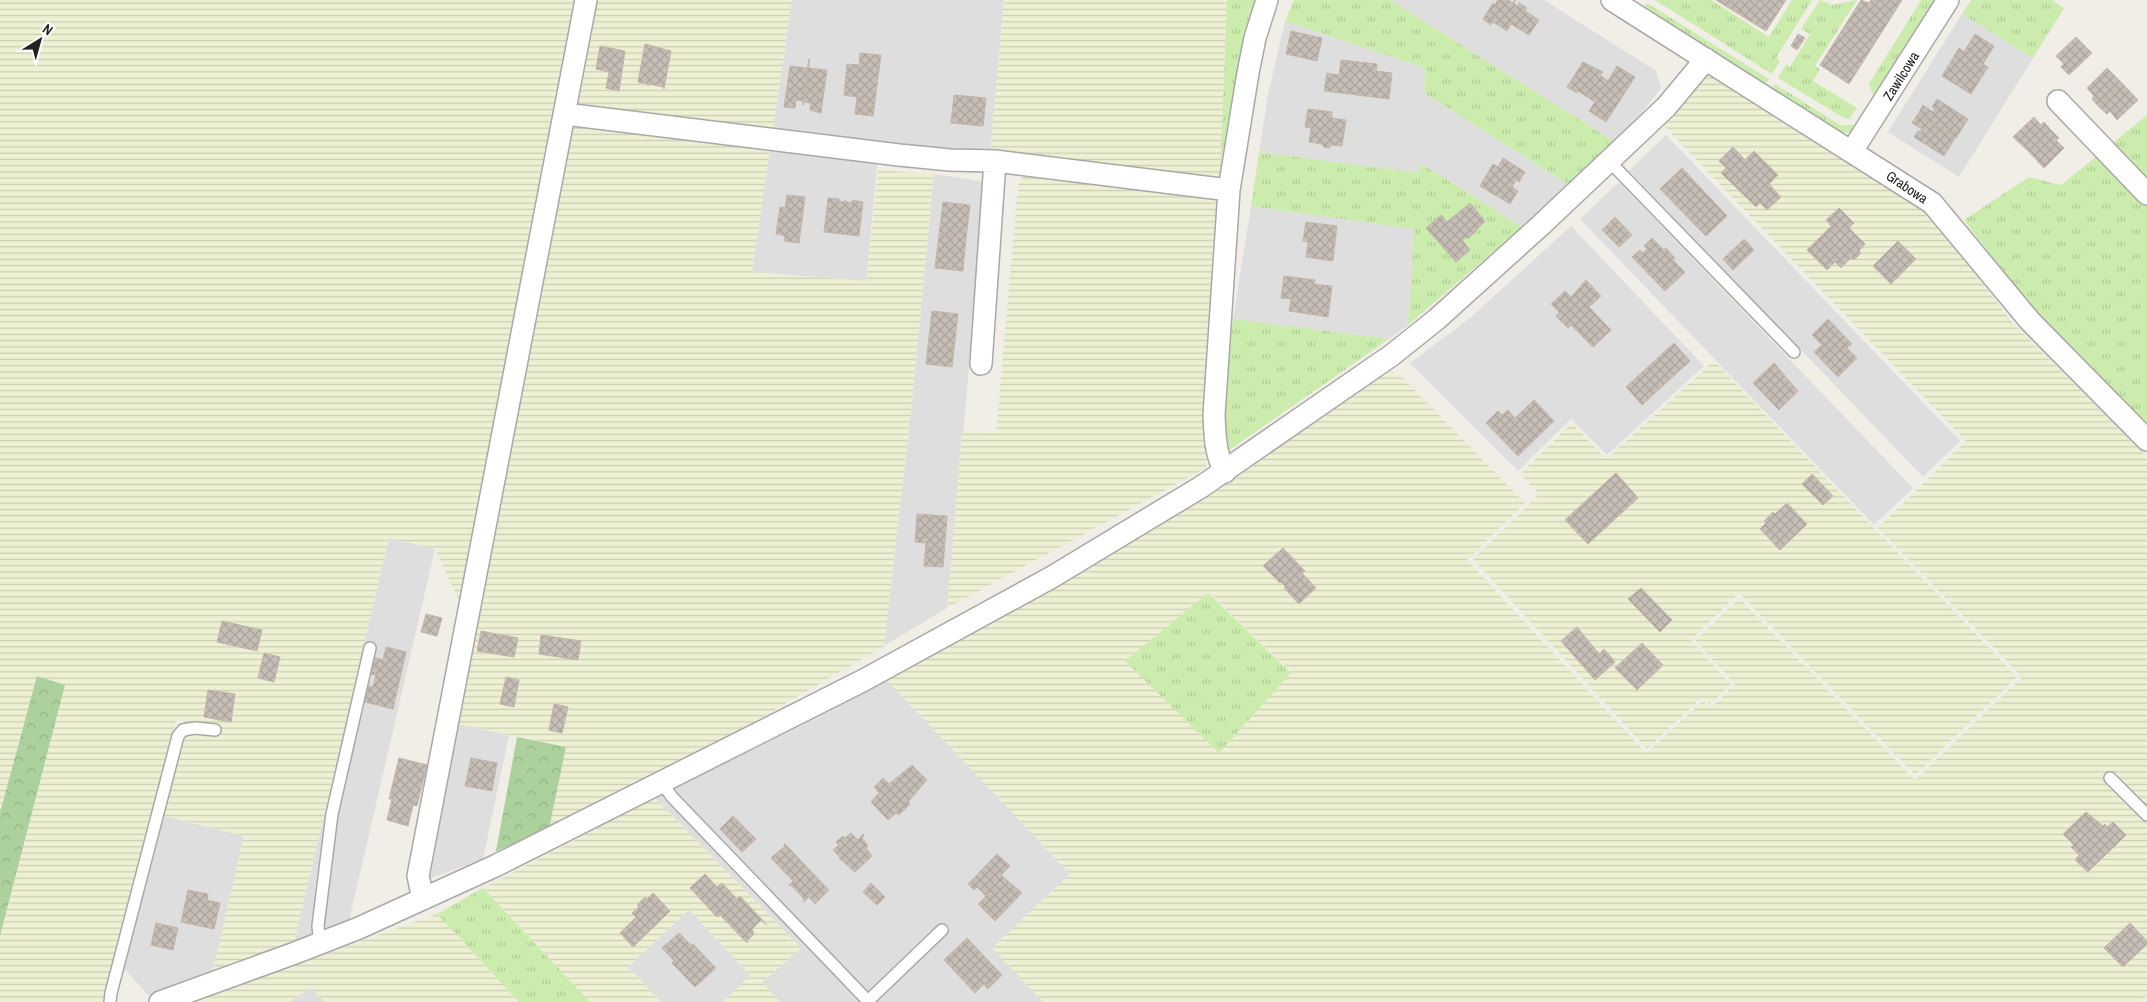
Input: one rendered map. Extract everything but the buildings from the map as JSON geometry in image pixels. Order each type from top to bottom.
[{"type":"street","points":[[423,899],[418,876],[586,0]]},
{"type":"street","points":[[1225,472],[1218,458],[1215,444],[1214,415],[1229,190],[1255,38],[1267,0]]},
{"type":"street","name":"Grabowa","points":[[1612,0],[1852,151],[1936,207],[2030,321],[2147,440]]},
{"type":"street","name":"Zawilcowa","points":[[1852,151],[1948,0]]},
{"type":"street","points":[[160,1002],[320,943],[423,899],[495,866],[662,783],[864,680],[1052,577],[1225,472],[1416,336],[1485,277],[1666,107],[1706,59]]},
{"type":"street","points":[[2058,101],[2147,194]]},
{"type":"street","points":[[565,114],[942,159],[995,162],[1229,190]]},
{"type":"street","points":[[981,364],[995,162]]},
{"type":"lane","points":[[1609,161],[1794,352]]},
{"type":"lane","points":[[320,943],[318,926],[332,814],[370,648]]},
{"type":"lane","points":[[110,1002],[178,736],[184,730],[195,728],[214,730]]},
{"type":"lane","points":[[2110,778],[2147,815]]},
{"type":"lane","points":[[662,783],[672,797],[868,1001],[942,930]]},
{"type":"shaded area","points":[[792,0],[1004,0],[990,156],[879,147],[866,281],[752,272]]},
{"type":"shaded area","points":[[1390,0],[1544,0],[1656,71],[1661,88],[1618,144]]},
{"type":"shaded area","points":[[1962,14],[2033,58],[1959,177],[1888,132]]},
{"type":"shaded area","points":[[1285,21],[1425,68],[1424,93],[1571,186],[1522,227],[1420,163],[1419,173],[1259,152],[1268,95]]},
{"type":"shaded area","points":[[1666,135],[1960,441],[1923,477],[1629,171]]},
{"type":"shaded area","points":[[934,174],[986,182],[947,608],[884,646],[910,420]]},
{"type":"shaded area","points":[[1619,182],[1913,488],[1874,525],[1580,219]]},
{"type":"shaded area","points":[[1251,206],[1414,229],[1408,325],[1389,339],[1233,319]]},
{"type":"shaded area","points":[[1571,226],[1704,366],[1607,455],[1571,419],[1518,471],[1410,363],[1470,318]]},
{"type":"shaded area","points":[[389,538],[435,549],[349,921],[294,943]]},
{"type":"shaded area","points":[[883,676],[1070,874],[992,948],[1043,1002],[780,1002],[762,982],[801,948],[655,798],[726,758]]},
{"type":"shaded area","points":[[453,723],[509,735],[483,859],[421,882]]},
{"type":"shaded area","points":[[164,816],[244,836],[213,970],[148,995],[124,968]]},
{"type":"shaded area","points":[[689,910],[751,976],[723,1002],[661,1002],[628,967]]},
{"type":"shaded area","points":[[311,988],[325,1002],[289,1002]]},
{"type":"green space","points":[[0,0],[792,0],[752,272],[866,281],[878,170],[934,174],[910,420],[884,646],[677,767],[549,829],[566,747],[453,723],[471,627],[435,549],[389,538],[294,943],[213,970],[244,836],[164,816],[185,718],[176,721],[102,1002],[0,1002],[0,936],[65,685],[0,813]]},
{"type":"green space","points":[[1004,0],[1227,0],[1220,177],[1207,179],[990,156]]},
{"type":"green space","points":[[1227,0],[1260,0],[1228,172],[1220,177]]},
{"type":"green space","points":[[1294,0],[1390,0],[1618,144],[1571,186],[1424,93],[1425,68],[1285,21]]},
{"type":"green space","points":[[1655,0],[1711,0],[1769,37],[1792,0],[1812,0],[1776,58],[1780,61],[1772,74]]},
{"type":"green space","points":[[1820,0],[1832,5],[1857,0],[1815,66],[1820,69],[1813,81],[1857,108],[1849,119],[1842,117],[1778,78],[1786,64],[1790,67],[1810,34],[1801,29]]},
{"type":"green space","points":[[1921,0],[1937,0],[1877,95],[1873,95],[1869,84]]},
{"type":"green space","points":[[1971,0],[2052,0],[2064,8],[2033,58],[1962,14]]},
{"type":"green space","points":[[1647,3],[1769,79],[1765,85],[1643,9]]},
{"type":"green space","points":[[1701,77],[1718,77],[1914,203],[1968,264],[2010,320],[2147,457],[2147,996],[2139,1002],[1043,1002],[992,948],[1070,874],[883,676],[1377,374],[1393,372],[1402,377],[1525,503],[1467,560],[1646,753],[1703,701],[1711,708],[1735,684],[1695,641],[1739,598],[1915,780],[2022,677],[1878,528],[1966,441],[1661,123]],"holes":[[[1210,594],[1291,672],[1219,752]]]},
{"type":"green space","points":[[1775,84],[1840,125],[1854,125],[1857,127],[1849,133],[1840,132],[1771,89]]},
{"type":"green space","points":[[2147,115],[2147,426],[2074,354],[2021,296],[1964,220],[2029,177],[2061,185]]},
{"type":"green space","points":[[1259,152],[1419,173],[1420,163],[1522,227],[1408,325],[1414,229],[1251,206]]},
{"type":"green space","points":[[1026,171],[1211,195],[1217,204],[1206,468],[947,608],[962,431],[996,433],[1018,185]]},
{"type":"green space","points":[[1233,319],[1389,339],[1228,451],[1220,449],[1220,411]]},
{"type":"green space","points":[[1714,361],[2017,677],[1915,775],[1739,593],[1691,640],[1731,685],[1710,704],[1701,698],[1647,749],[1473,559],[1539,494],[1520,474],[1572,423],[1606,459]]},
{"type":"green space","points":[[1208,593],[1291,673],[1219,753],[1125,661]]},
{"type":"green space","points":[[37,676],[65,685],[0,936],[0,813]]},
{"type":"green space","points":[[517,737],[566,747],[549,829],[496,851]]},
{"type":"green space","points":[[655,798],[801,948],[762,982],[780,1002],[723,1002],[750,975],[689,910],[628,967],[661,1002],[590,1002],[483,888]]},
{"type":"green space","points":[[483,888],[590,1002],[519,1002],[437,914]]},
{"type":"green space","points":[[437,914],[519,1002],[325,1002],[311,988],[289,1002],[188,1002]]}]
